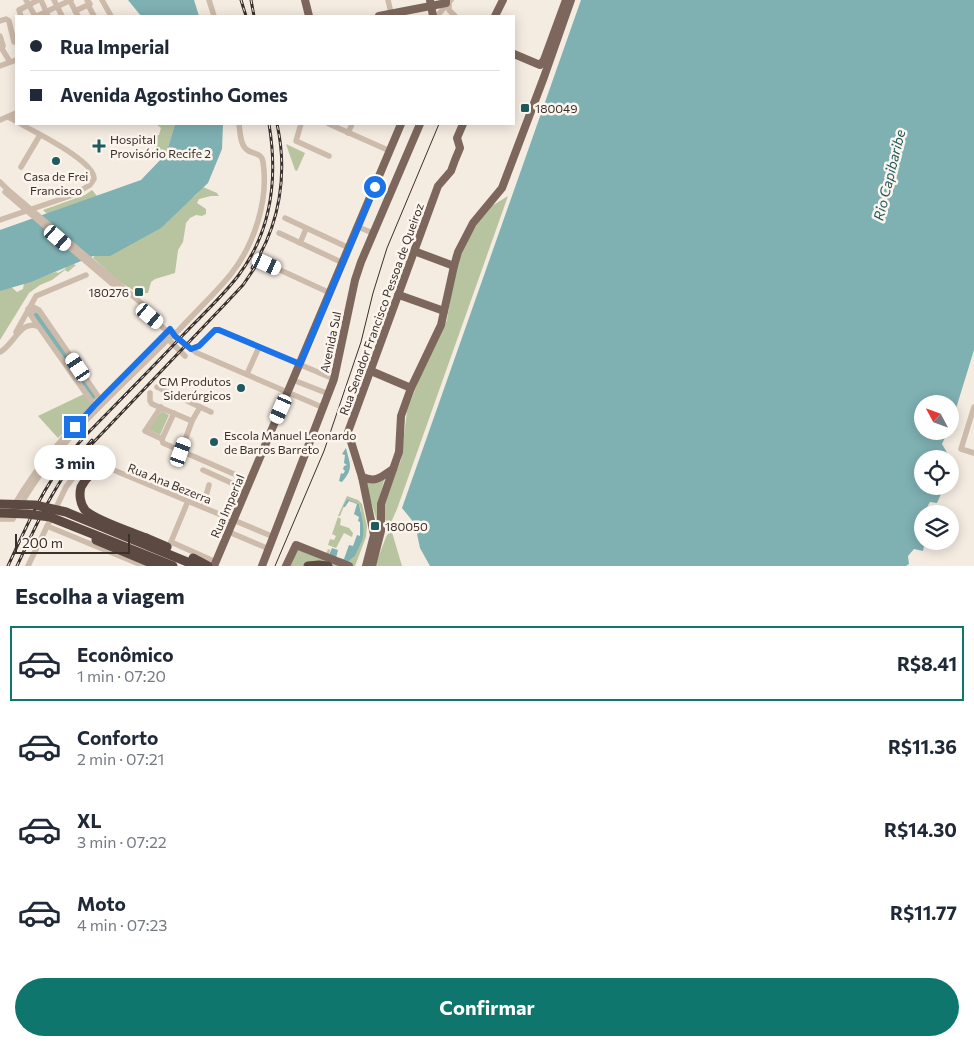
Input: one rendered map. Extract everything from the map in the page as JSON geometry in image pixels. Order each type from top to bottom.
[{"type":"highway","points":[[104,466],[95,470],[80,492],[82,504],[87,512],[213,565]]},
{"type":"highway","points":[[0,504],[35,505],[66,512],[197,566]]},
{"type":"highway","points":[[7,517],[27,514],[50,516],[173,566]]},
{"type":"highway","points":[[66,522],[79,532],[159,566]]},
{"type":"highway","points":[[308,566],[328,566]]},
{"type":"main road","points":[[305,0],[309,15]]},
{"type":"main road","points":[[496,15],[503,0]]},
{"type":"main road","points":[[544,77],[542,62],[566,0]]},
{"type":"main road","points":[[372,566],[381,530],[381,504],[399,452],[401,416],[411,388],[442,325],[454,266],[464,240],[473,223],[502,188],[571,0]]},
{"type":"main road","points":[[390,15],[427,3],[448,2]]},
{"type":"main road","points":[[427,3],[433,15]]},
{"type":"main road","points":[[515,54],[542,62]]},
{"type":"main road","name":"Rua Imperial","points":[[213,565],[294,380],[401,125]]},
{"type":"main road","name":"Avenida Sul","points":[[262,566],[334,379],[355,280],[420,125]]},
{"type":"main road","name":"Rua Senador Francisco Pessoa de Queiroz","points":[[366,566],[374,535],[362,477],[348,432],[438,186],[451,171],[456,160],[460,148],[457,138],[463,125]]},
{"type":"main road","points":[[414,251],[454,266]]},
{"type":"main road","points":[[399,295],[444,311]]},
{"type":"main road","points":[[371,371],[411,388]]},
{"type":"main road","points":[[362,477],[371,480],[378,479],[393,469]]},
{"type":"main road","points":[[286,566],[296,545],[348,565]]},
{"type":"main road","points":[[359,566],[371,548]]},
{"type":"street","points":[[20,13],[28,2],[39,0],[47,14],[71,0],[76,14],[88,3],[94,15]]},
{"type":"street","points":[[54,0],[62,15]]},
{"type":"street","points":[[102,0],[110,15]]},
{"type":"street","points":[[209,0],[214,15]]},
{"type":"street","points":[[387,15],[388,0]]},
{"type":"street","points":[[28,2],[35,15]]},
{"type":"street","points":[[438,15],[448,2]]},
{"type":"street","points":[[448,2],[449,10],[454,15]]},
{"type":"street","points":[[3,20],[14,28],[15,42],[3,46]]},
{"type":"street","points":[[0,36],[2,49],[13,61],[0,66]]},
{"type":"street","points":[[0,120],[15,113]]},
{"type":"street","points":[[8,116],[15,120]]},
{"type":"street","points":[[0,519],[7,517],[40,465],[157,343],[178,331],[234,270],[247,248],[258,220],[264,190],[263,160],[260,156],[244,148],[239,125]]},
{"type":"street","points":[[301,125],[296,141],[329,156]]},
{"type":"street","points":[[331,125],[390,151]]},
{"type":"street","points":[[348,133],[352,125]]},
{"type":"street","points":[[0,220],[73,195],[90,185],[94,179],[94,174],[90,169],[68,151],[40,136],[29,126]]},
{"type":"street","points":[[21,167],[40,136]]},
{"type":"street","points":[[0,182],[4,190],[171,334],[185,356]]},
{"type":"street","points":[[285,218],[349,248]]},
{"type":"street","points":[[358,227],[373,233]]},
{"type":"street","points":[[300,243],[306,229]]},
{"type":"street","points":[[279,233],[343,263]]},
{"type":"street","points":[[267,264],[330,293]]},
{"type":"street","points":[[11,343],[34,299],[40,294],[86,275]]},
{"type":"street","points":[[28,309],[33,307],[39,310],[102,401]]},
{"type":"street","points":[[39,310],[34,310],[30,314],[96,408]]},
{"type":"street","points":[[145,310],[158,328],[157,343]]},
{"type":"street","points":[[150,316],[191,349],[288,394],[324,408]]},
{"type":"street","points":[[0,352],[11,343],[25,326],[30,324],[39,327]]},
{"type":"street","points":[[191,349],[197,348],[216,330],[334,379]]},
{"type":"street","points":[[102,401],[171,334]]},
{"type":"street","points":[[247,374],[259,347]]},
{"type":"street","points":[[294,380],[329,394]]},
{"type":"street","points":[[157,387],[211,412]]},
{"type":"street","points":[[150,393],[150,402],[192,421]]},
{"type":"street","points":[[181,452],[192,421],[200,407]]},
{"type":"street","points":[[161,408],[145,430],[162,439],[163,443],[181,452],[250,481]]},
{"type":"street","points":[[974,409],[972,424],[961,449],[974,453]]},
{"type":"street","points":[[162,439],[174,413]]},
{"type":"street","points":[[966,434],[974,436]]},
{"type":"street","name":"Rua Ana Bezerra","points":[[47,526],[66,487],[85,462],[92,461],[274,537]]},
{"type":"street","points":[[203,470],[247,490]]},
{"type":"street","points":[[204,507],[209,485]]},
{"type":"street","points":[[159,566],[188,501]]},
{"type":"street","points":[[28,566],[47,526],[144,566]]},
{"type":"street","points":[[229,532],[269,549]]},
{"type":"street","points":[[171,542],[213,565]]},
{"type":"green space","points":[[157,125],[175,125],[166,154],[160,154],[156,150],[156,145],[152,142],[153,136],[159,135],[161,128]]},
{"type":"green space","points":[[286,144],[305,153],[297,171],[295,170]]},
{"type":"green space","points":[[203,187],[217,193],[219,196],[199,199],[197,203],[206,209],[206,214],[202,216],[196,215],[186,223],[183,242],[178,250],[175,273],[155,279],[151,282],[148,293],[141,293],[126,286],[93,258],[95,255],[195,196]]},
{"type":"green space","points":[[92,190],[97,196],[47,214],[43,210],[85,195]]},
{"type":"green space","points":[[508,196],[389,527],[383,515],[385,497],[401,460],[407,411],[422,371],[447,320],[453,281],[461,253],[485,210]]},
{"type":"green space","points":[[73,264],[76,265],[68,272],[65,270],[29,293],[0,340],[0,289],[10,286],[17,292],[23,289],[24,283],[56,272],[58,273]]},
{"type":"green space","points":[[38,311],[97,399],[92,401],[32,316],[33,312]]},
{"type":"green space","points":[[84,394],[92,405],[58,438],[38,416]]},
{"type":"green space","points":[[162,411],[169,415],[160,435],[147,429]]},
{"type":"green space","points":[[385,477],[377,506],[378,525],[365,481]]},
{"type":"green space","points":[[347,496],[358,500],[362,504],[367,526],[366,537],[355,566],[347,566],[325,557],[328,549],[330,550],[328,557],[348,562],[355,556],[356,550],[361,543],[361,511],[359,504],[347,499],[340,516],[338,516]]},
{"type":"green space","points":[[338,517],[341,519],[340,525],[349,528],[353,533],[352,537],[344,533],[336,548],[328,545],[330,539],[334,540],[336,536],[332,534]]},
{"type":"green space","points":[[391,529],[402,566],[375,566],[386,537]]},
{"type":"green space","points":[[297,549],[339,566],[290,566]]},
{"type":"water","points":[[128,0],[194,0],[199,15],[140,15]]},
{"type":"water","name":"Rio Capibaribe","points":[[581,0],[974,0],[974,350],[959,399],[959,395],[914,395],[914,440],[944,440],[942,444],[946,450],[914,450],[914,495],[941,495],[937,503],[930,502],[928,505],[914,505],[914,549],[908,556],[909,564],[906,566],[430,566],[420,548],[415,524],[402,508]]},
{"type":"water","points":[[175,125],[223,125],[222,149],[208,183],[161,228],[110,256],[93,256],[31,282],[0,291],[0,230],[141,180],[166,154]]},
{"type":"water","points":[[346,448],[350,470],[342,482],[339,481],[341,473],[343,474],[345,471],[343,469],[344,466],[347,465],[344,463],[345,455],[342,454]]},
{"type":"water","points":[[347,499],[359,504],[364,531],[362,541],[355,556],[348,562],[328,557],[332,548],[338,550],[336,558],[344,559],[349,545],[353,546],[357,535],[360,536],[359,517],[354,514],[357,504],[349,501],[343,507]]},
{"type":"waterway","points":[[36,315],[94,396]]},
{"type":"tram line","points":[[275,566],[324,451],[361,342],[387,248],[439,125]]},
{"type":"railway","points":[[241,0],[246,15]]},
{"type":"railway","points":[[251,0],[254,15]]},
{"type":"railway","points":[[8,566],[41,498],[72,451],[218,299],[238,276],[249,259],[258,241],[270,203],[273,164],[269,125]]},
{"type":"railway","points":[[252,268],[269,234],[279,198],[282,161],[277,125]]},
{"type":"railway","points":[[89,447],[243,285],[258,263]]},
{"type":"railway","points":[[17,566],[49,500],[68,470],[92,440]]},
{"type":"place","name":"180049","points":[[525,108]]},
{"type":"place","name":"Hospital Provisório Recife 2","points":[[99,146]]},
{"type":"place","name":"Casa de Frei Francisco","points":[[56,161]]},
{"type":"place","name":"180276","points":[[139,292]]},
{"type":"place","name":"CM Produtos Siderúrgicos","points":[[241,388]]},
{"type":"place","name":"Escola Manuel Leonardo de Barros Barreto","points":[[214,442]]},
{"type":"place","name":"180050","points":[[375,526]]},
{"type":"route","points":[[75,427],[170,329],[175,336],[191,349],[199,346],[215,330],[219,330],[300,364],[375,187]]}]
